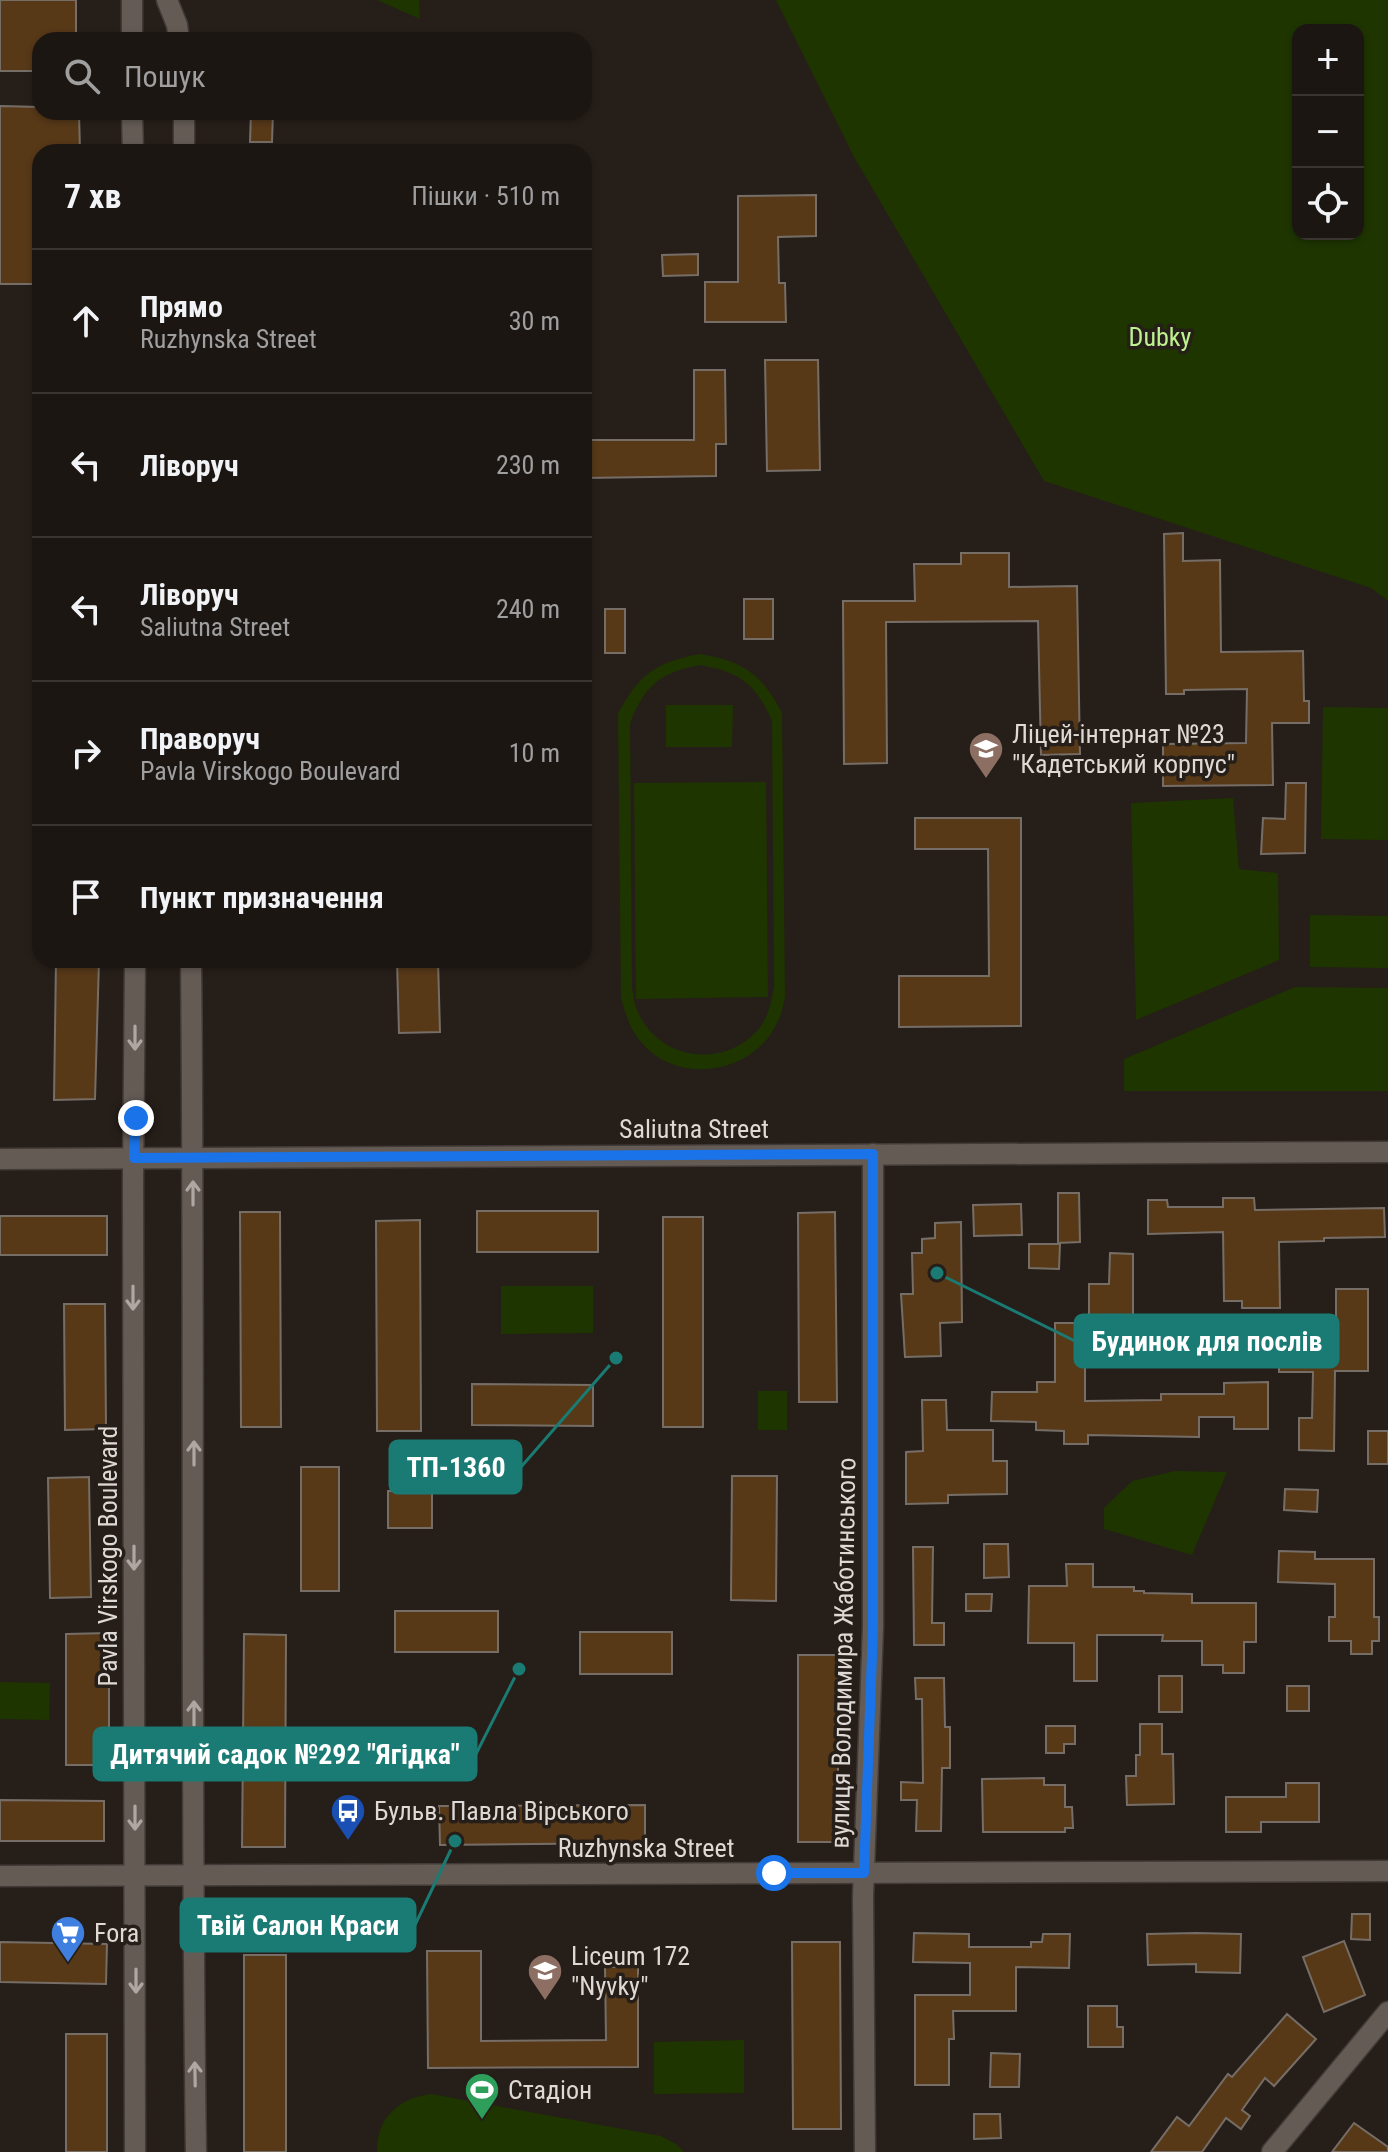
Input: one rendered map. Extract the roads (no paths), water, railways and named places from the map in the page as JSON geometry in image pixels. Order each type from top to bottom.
[{"type":"street","points":[[132,0],[132,32]]},
{"type":"street","points":[[167,0],[178,32]]},
{"type":"street","points":[[132,120],[133,144]]},
{"type":"street","points":[[184,120],[184,144]]},
{"type":"street","name":"Pavla Virskogo Boulevard","points":[[135,968],[135,2152]]},
{"type":"street","points":[[191,968],[196,2152]]},
{"type":"street","name":"Saliutna Street","points":[[0,1159],[1388,1152]]},
{"type":"street","name":"вулиця Володимира Жаботинського","points":[[865,2152],[864,1873],[873,1627],[873,1154]]},
{"type":"street","name":"Ruzhynska Street","points":[[0,1876],[1388,1871]]},
{"type":"street","points":[[1272,2152],[1388,2012]]},
{"type":"place","name":"Ліцей-інтернат №23 \"Кадетський корпус\"","points":[[986,780]]},
{"type":"place","name":"Будинок для послів","points":[[937,1273]]},
{"type":"place","name":"ТП-1360","points":[[616,1358]]},
{"type":"place","name":"Дитячий садок №292 \"Ягідка\"","points":[[519,1669]]},
{"type":"place","name":"Твій Салон Краси","points":[[455,1841]]},
{"type":"place","name":"Бульв. Павла Вірського","points":[[348,1842]]},
{"type":"place","name":"Fora","points":[[68,1964]]},
{"type":"place","name":"Liceum 172 \"Nyvky\"","points":[[545,2002]]},
{"type":"place","name":"Стадіон","points":[[482,2121]]},
{"type":"park label","name":"Dubky","points":[[1160,337]]}]
